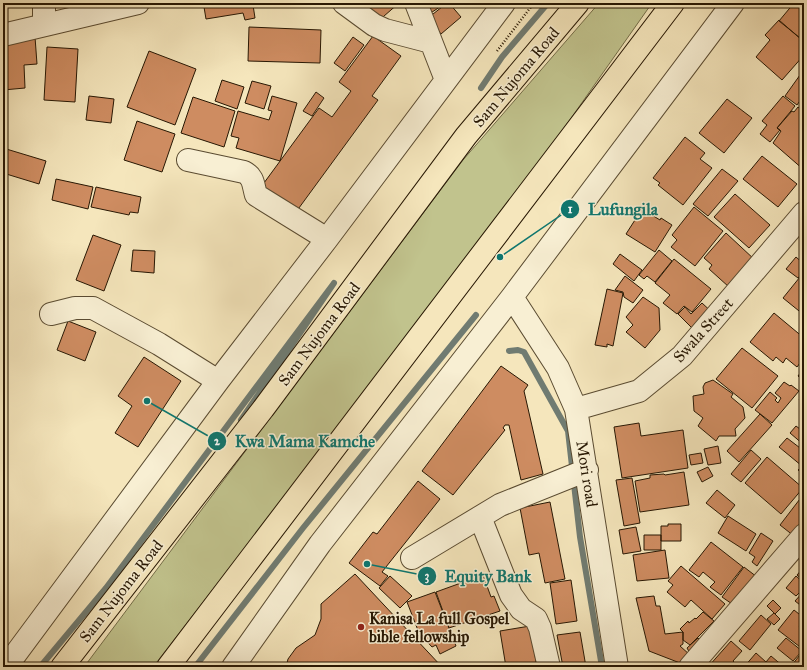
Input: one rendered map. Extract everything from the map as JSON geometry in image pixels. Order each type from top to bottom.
[{"type":"main road","name":"Sam Nujoma Road","points":[[62,667],[264,408],[466,136],[578,3]]},
{"type":"main road","points":[[168,667],[673,3]]},
{"type":"street","points":[[44,3],[44,25]]},
{"type":"street","points":[[3,36],[138,3]]},
{"type":"street","points":[[344,3],[369,21],[385,30],[431,42]]},
{"type":"street","points":[[416,3],[446,80]]},
{"type":"street","points":[[6,667],[218,381],[327,239],[504,3]]},
{"type":"street","points":[[233,667],[320,544],[512,297],[733,3]]},
{"type":"street","points":[[188,160],[249,175],[252,179],[256,195],[327,239]]},
{"type":"street","name":"Swala Street","points":[[576,409],[639,391],[682,356],[804,213]]},
{"type":"street","name":"Mori road","points":[[512,297],[558,368],[576,409],[587,470],[617,667]]},
{"type":"street","points":[[51,314],[75,308],[93,308],[159,344],[218,381]]},
{"type":"street","points":[[412,558],[500,505],[587,470]]},
{"type":"street","points":[[480,517],[511,595],[521,609],[536,619],[540,628],[549,667]]},
{"type":"street","points":[[690,667],[804,535]]},
{"type":"green space","points":[[599,3],[652,3],[517,195],[153,667],[84,667],[463,160]]},
{"type":"building","points":[[230,3],[242,3],[242,6],[253,5],[255,18],[245,20],[243,13],[206,19],[204,7]]},
{"type":"building","points":[[359,3],[399,3],[376,23]]},
{"type":"building","points":[[422,3],[446,3],[426,16]]},
{"type":"building","points":[[449,3],[461,17],[441,34],[428,18]]},
{"type":"building","points":[[794,3],[804,3],[804,41],[779,21]]},
{"type":"building","points":[[779,20],[804,42],[804,55],[782,80],[756,57],[770,40],[765,35]]},
{"type":"building","points":[[249,27],[321,30],[320,63],[248,61]]},
{"type":"building","points":[[373,36],[401,56],[372,96],[378,100],[296,212],[261,187],[319,108],[332,117],[351,91],[339,82]]},
{"type":"building","points":[[35,37],[37,64],[24,65],[25,88],[3,90],[3,40]]},
{"type":"building","points":[[353,37],[364,45],[345,71],[334,63]]},
{"type":"building","points":[[47,47],[78,49],[75,102],[44,100]]},
{"type":"building","points":[[149,51],[196,69],[175,125],[127,107]]},
{"type":"building","points":[[800,75],[804,79],[804,95],[797,105],[785,96]]},
{"type":"building","points":[[222,80],[244,87],[237,109],[215,101]]},
{"type":"building","points":[[252,81],[271,86],[264,109],[245,103]]},
{"type":"building","points":[[316,92],[324,98],[312,116],[303,111]]},
{"type":"building","points":[[89,96],[114,99],[111,123],[86,120]]},
{"type":"building","points":[[272,96],[297,103],[280,161],[236,148],[239,138],[231,136],[238,111],[269,120],[272,111],[268,110]]},
{"type":"building","points":[[783,96],[795,106],[777,128],[780,130],[770,142],[760,134],[767,125],[762,121]]},
{"type":"building","points":[[193,97],[235,111],[224,147],[181,133]]},
{"type":"building","points":[[727,99],[752,118],[724,153],[699,133]]},
{"type":"building","points":[[798,107],[804,112],[804,170],[773,143],[781,131],[777,128],[792,111],[794,112]]},
{"type":"building","points":[[137,121],[175,134],[162,172],[124,160]]},
{"type":"building","points":[[685,137],[705,153],[700,159],[712,168],[683,205],[658,185],[660,183],[653,178]]},
{"type":"building","points":[[3,148],[46,161],[39,184],[3,173]]},
{"type":"building","points":[[762,156],[797,184],[778,207],[743,179]]},
{"type":"building","points":[[722,169],[738,181],[708,216],[693,204]]},
{"type":"building","points":[[56,179],[93,187],[88,209],[52,200]]},
{"type":"building","points":[[96,187],[141,197],[138,213],[130,212],[129,215],[91,207]]},
{"type":"building","points":[[735,194],[770,225],[749,248],[714,217]]},
{"type":"building","points":[[694,207],[723,231],[695,266],[671,247],[677,240],[672,235]]},
{"type":"building","points":[[642,209],[660,220],[661,218],[672,225],[655,252],[626,234]]},
{"type":"building","points":[[726,233],[755,260],[729,287],[709,269],[712,265],[704,258]]},
{"type":"building","points":[[93,235],[121,245],[104,291],[76,280]]},
{"type":"building","points":[[133,250],[155,251],[154,273],[131,271]]},
{"type":"building","points":[[659,250],[672,261],[655,282],[647,276],[644,279],[639,275]]},
{"type":"building","points":[[620,254],[642,270],[634,281],[613,264]]},
{"type":"building","points":[[796,257],[804,264],[804,271],[798,278],[786,269]]},
{"type":"building","points":[[674,259],[711,289],[692,312],[684,306],[677,314],[663,303],[670,295],[655,283]]},
{"type":"building","points":[[804,272],[804,315],[783,298]]},
{"type":"building","points":[[625,276],[643,290],[633,303],[624,297],[623,292],[615,290]]},
{"type":"building","points":[[607,289],[623,293],[613,346],[607,344],[607,347],[595,345]]},
{"type":"building","points":[[643,297],[659,308],[660,330],[645,348],[626,332],[633,325],[626,317]]},
{"type":"building","points":[[702,303],[715,315],[697,333],[678,314],[685,307],[691,314]]},
{"type":"building","points":[[774,313],[804,338],[804,358],[797,367],[786,358],[783,363],[776,357],[773,361],[750,342]]},
{"type":"building","points":[[68,321],[96,332],[85,361],[57,350]]},
{"type":"building","points":[[742,348],[778,376],[752,408],[716,379]]},
{"type":"building","points":[[144,357],[181,381],[138,447],[115,433],[132,406],[118,396]]},
{"type":"building","points":[[501,366],[528,385],[524,391],[543,474],[521,480],[509,425],[505,425],[503,428],[505,430],[453,495],[422,471]]},
{"type":"building","points":[[804,368],[804,381],[798,376]]},
{"type":"building","points":[[713,380],[733,394],[731,397],[743,407],[745,418],[735,429],[736,436],[719,436],[716,441],[698,426],[703,418],[694,411],[693,396],[704,394],[703,387],[705,383]]},
{"type":"building","points":[[784,382],[799,391],[772,423],[755,410],[770,392],[777,398],[775,400],[778,403],[781,398],[775,393]]},
{"type":"building","points":[[804,393],[804,404],[799,400]]},
{"type":"building","points":[[760,414],[772,425],[739,462],[727,451]]},
{"type":"building","points":[[639,423],[641,436],[683,430],[688,468],[622,478],[614,427]]},
{"type":"building","points":[[796,426],[804,432],[804,445],[790,433]]},
{"type":"building","points":[[787,438],[804,451],[804,475],[798,470],[802,466],[779,447]]},
{"type":"building","points":[[718,446],[721,463],[708,465],[704,449]]},
{"type":"building","points":[[751,450],[761,459],[741,482],[731,474]]},
{"type":"building","points":[[701,453],[703,463],[691,465],[689,455]]},
{"type":"building","points":[[767,457],[803,488],[781,514],[745,483]]},
{"type":"building","points":[[708,467],[713,476],[702,482],[697,472]]},
{"type":"building","points":[[684,472],[689,505],[640,512],[635,481],[650,478],[650,475],[665,475]]},
{"type":"building","points":[[632,478],[640,523],[624,526],[616,480]]},
{"type":"building","points":[[418,481],[440,499],[382,572],[388,576],[380,586],[349,563],[373,532],[377,534]]},
{"type":"building","points":[[717,490],[735,505],[725,518],[706,503]]},
{"type":"building","points":[[804,490],[804,523],[794,536],[780,525],[803,495],[801,494]]},
{"type":"building","points":[[550,502],[565,579],[545,583],[539,553],[529,555],[520,508]]},
{"type":"building","points":[[728,516],[756,534],[746,551],[718,533]]},
{"type":"building","points":[[668,524],[681,524],[681,541],[661,541],[661,526],[668,526]]},
{"type":"building","points":[[636,527],[641,551],[623,554],[619,530]]},
{"type":"building","points":[[761,533],[773,541],[757,566],[752,562],[755,557],[749,553]]},
{"type":"building","points":[[644,535],[661,535],[661,550],[644,550]]},
{"type":"building","points":[[711,542],[743,567],[721,595],[710,587],[715,582],[703,572],[699,577],[689,570]]},
{"type":"building","points":[[665,550],[669,578],[637,581],[633,555]]},
{"type":"building","points":[[681,566],[725,604],[712,619],[691,600],[685,607],[667,592],[673,585],[668,581]]},
{"type":"building","points":[[744,567],[757,577],[735,606],[722,597]]},
{"type":"building","points":[[804,567],[804,581],[797,575]]},
{"type":"building","name":"Kanisa La full Gospel bible fellowship","points":[[355,574],[442,667],[286,667],[288,659],[296,648],[315,635],[321,619],[321,604]]},
{"type":"building","points":[[483,575],[491,597],[494,596],[500,611],[449,628],[436,592]]},
{"type":"building","points":[[390,576],[412,596],[400,608],[379,588]]},
{"type":"building","points":[[796,576],[804,583],[804,588],[796,596],[786,588]]},
{"type":"building","points":[[571,580],[577,621],[556,624],[550,583]]},
{"type":"building","points":[[804,591],[804,608],[795,601]]},
{"type":"building","points":[[435,592],[456,646],[440,654],[436,645],[432,647],[419,633],[407,602]]},
{"type":"building","points":[[654,596],[656,606],[660,606],[665,634],[683,632],[683,644],[680,646],[690,655],[680,663],[649,651],[636,598]]},
{"type":"building","points":[[773,600],[781,608],[775,614],[767,606]]},
{"type":"building","points":[[794,610],[804,618],[804,621],[799,627],[804,631],[804,650],[778,630]]},
{"type":"building","points":[[703,612],[714,621],[690,645],[683,640],[683,632],[680,629],[688,621],[689,623],[695,618],[696,619]]},
{"type":"building","points":[[774,613],[780,619],[774,625],[767,619]]},
{"type":"building","points":[[761,615],[771,624],[750,650],[739,641]]},
{"type":"building","points":[[530,626],[537,667],[506,667],[500,631]]},
{"type":"building","points":[[580,632],[586,667],[563,667],[557,635]]},
{"type":"building","points":[[698,638],[703,642],[691,655],[687,648]]},
{"type":"building","points":[[786,638],[802,651],[793,661],[777,648]]},
{"type":"building","points":[[731,641],[742,651],[733,661],[737,665],[735,667],[708,667]]},
{"type":"building","points":[[803,651],[804,667],[794,667],[792,665]]},
{"type":"building","points":[[756,653],[766,662],[771,656],[784,667],[744,667]]},
{"type":"waterway","points":[[481,88],[502,57],[548,3]]},
{"type":"waterway","points":[[40,667],[106,588],[334,283],[241,420]]},
{"type":"waterway","points":[[195,667],[303,528],[476,315]]},
{"type":"waterway","points":[[509,351],[518,350],[524,352],[568,431],[580,537],[602,667]]},
{"type":"place","name":"Lufungila","points":[[500,257]]},
{"type":"place","name":"Kwa Mama Kamche","points":[[147,401]]},
{"type":"place","name":"Equity Bank","points":[[367,564]]},
{"type":"place","name":"Kanisa La full Gospel bible fellowship","points":[[361,627]]}]
